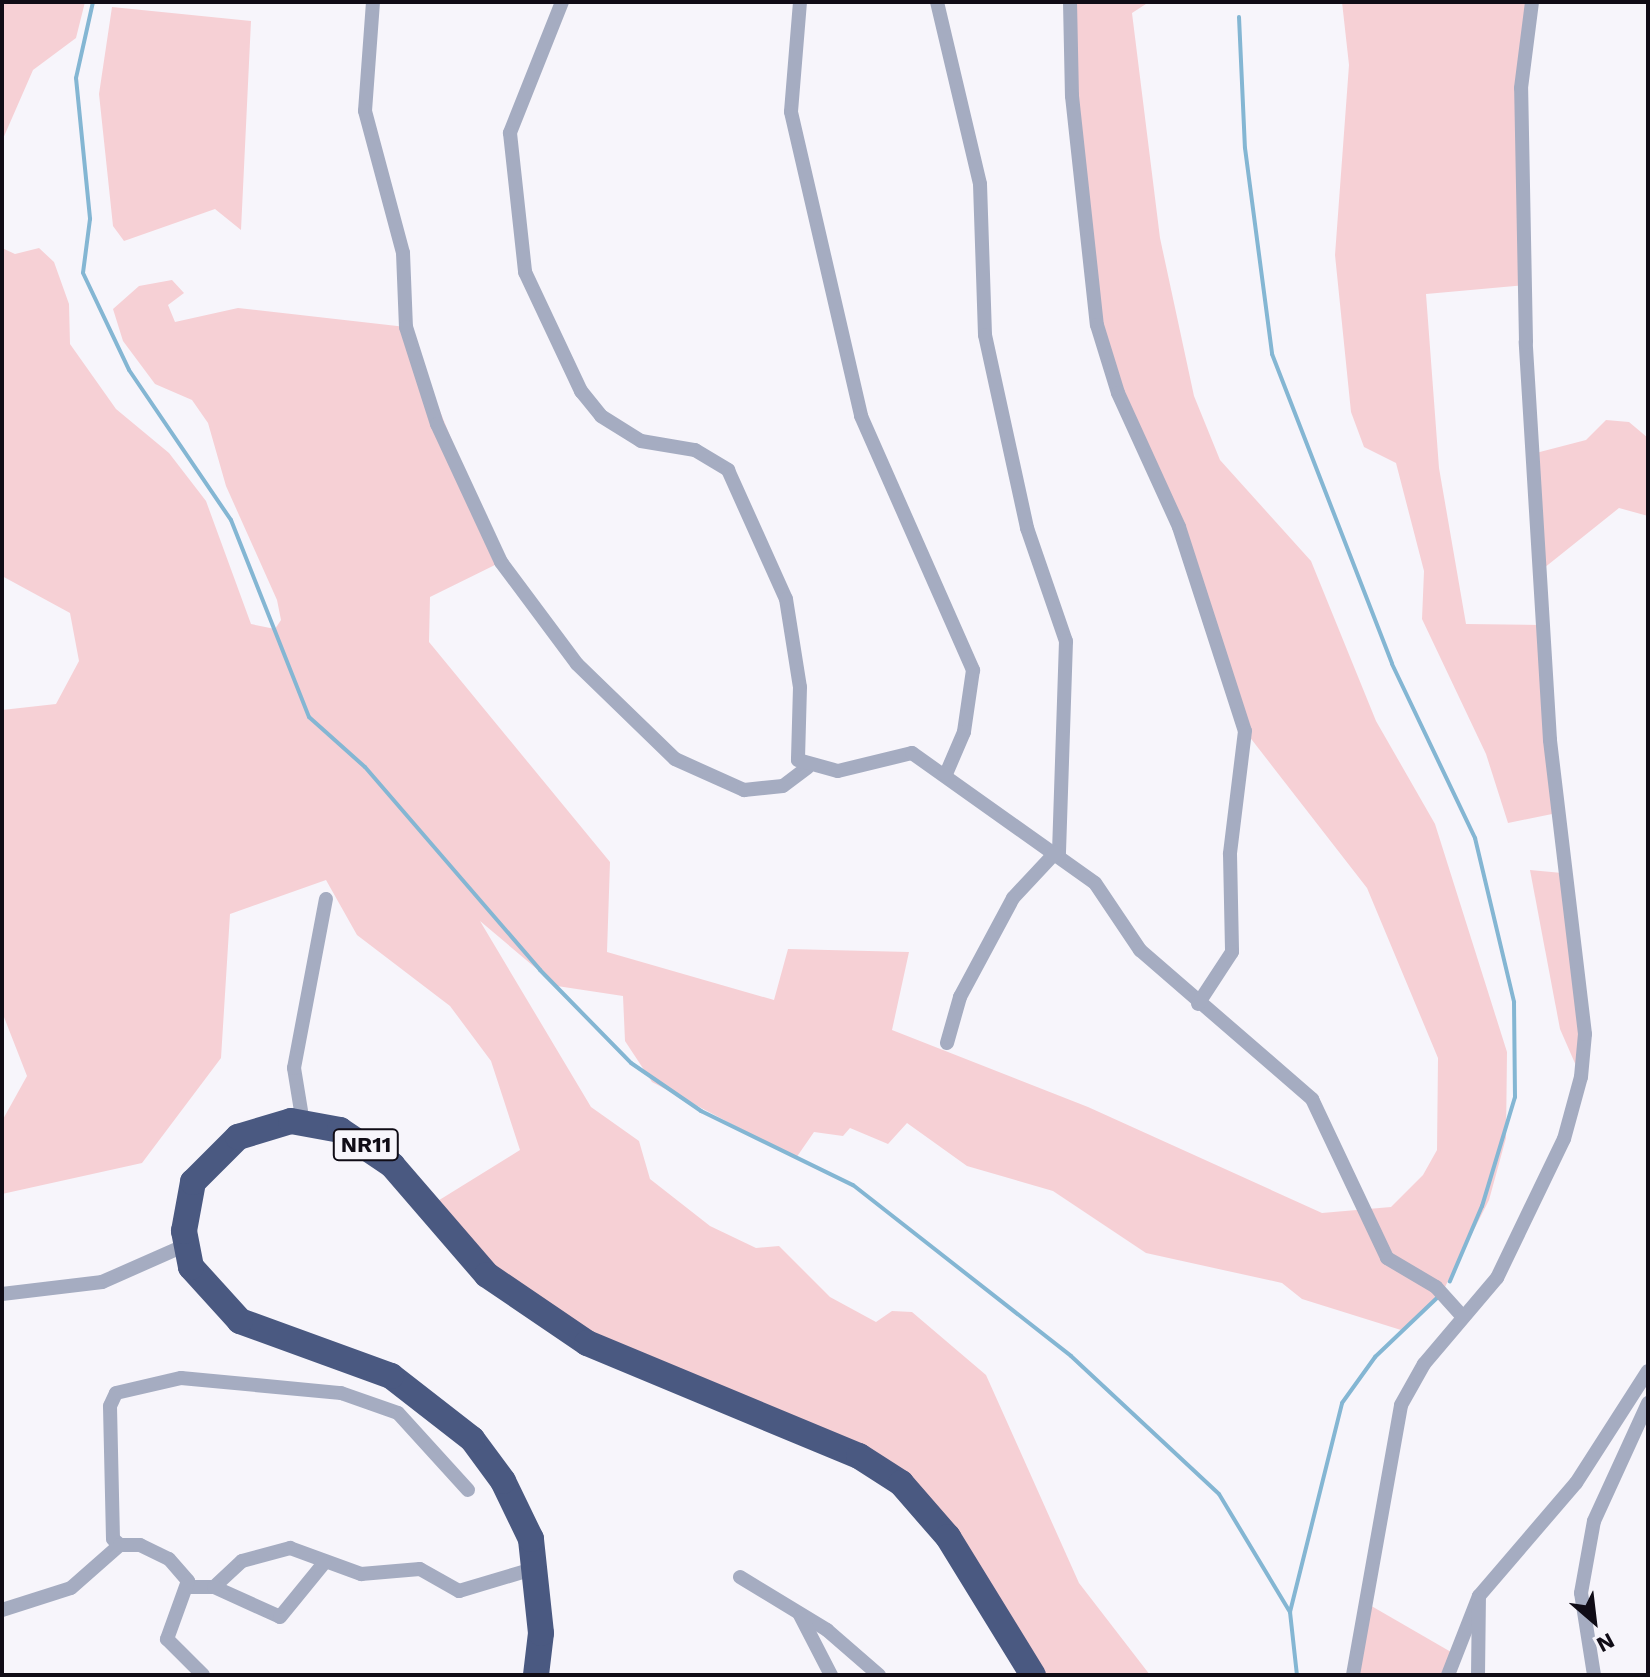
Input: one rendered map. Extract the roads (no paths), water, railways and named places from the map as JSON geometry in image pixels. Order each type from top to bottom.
[{"type":"highway","name":"NR11","points":[[536,1675],[541,1633],[536,1568],[503,1481],[472,1439],[391,1376],[240,1321],[206,1289],[186,1245],[186,1203],[202,1168],[238,1137],[303,1123],[324,1124],[367,1145],[487,1275],[587,1343],[859,1456],[901,1483],[948,1537],[1033,1675]]},
{"type":"street","points":[[373,2],[365,111],[403,253],[406,327],[437,424],[501,562],[577,664],[636,729],[675,759],[744,790],[783,786],[807,768],[838,771],[912,753],[1057,854],[1095,883],[1140,950],[1198,1004],[1312,1099],[1387,1258],[1436,1287],[1463,1317]]},
{"type":"street","points":[[562,2],[510,133],[525,272],[581,391],[601,416],[641,441],[695,450],[728,470],[786,599],[800,687],[793,747],[807,768]]},
{"type":"street","points":[[800,2],[791,112],[861,416],[973,670],[964,732],[946,774]]},
{"type":"street","points":[[937,2],[980,184],[985,335],[1027,528],[1066,641],[1057,854],[1013,898],[960,997],[947,1043]]},
{"type":"street","points":[[1070,2],[1072,96],[1097,325],[1118,393],[1179,527],[1245,731],[1230,854],[1232,952],[1198,1004]]},
{"type":"street","points":[[1353,1675],[1361,1600],[1401,1405],[1463,1317],[1497,1278],[1564,1139],[1585,1034],[1559,833],[1534,498],[1521,88],[1532,2]]},
{"type":"street","points":[[303,1123],[294,1068],[326,899]]},
{"type":"street","points":[[2,1294],[102,1282],[186,1245]]},
{"type":"street","points":[[1448,1675],[1479,1596],[1576,1483],[1648,1371]]},
{"type":"street","points":[[188,1587],[169,1559],[120,1545],[113,1539],[110,1406],[116,1393],[181,1378],[341,1393],[398,1413],[468,1490]]},
{"type":"street","points":[[1594,1675],[1581,1593],[1589,1545],[1648,1403]]},
{"type":"street","points":[[2,1610],[71,1588],[120,1545]]},
{"type":"street","points":[[214,1587],[242,1561],[290,1548],[361,1574],[420,1569],[459,1591],[536,1568]]},
{"type":"street","points":[[188,1587],[214,1587],[280,1617],[324,1563]]},
{"type":"street","points":[[740,1577],[800,1614],[879,1675]]},
{"type":"street","points":[[188,1587],[167,1639],[204,1675]]},
{"type":"street","points":[[1478,1675],[1479,1596]]},
{"type":"street","points":[[800,1614],[831,1675]]},
{"type":"waterway","points":[[93,2],[76,78],[90,219],[83,273],[129,370],[231,520],[309,717],[365,767],[540,970],[631,1063],[701,1111],[853,1185],[1071,1356],[1219,1494],[1290,1612],[1297,1675]]},
{"type":"waterway","points":[[1239,17],[1245,148],[1272,354],[1392,664],[1475,838],[1514,1002],[1515,1097],[1482,1206],[1450,1281]]},
{"type":"waterway","points":[[1290,1612],[1342,1403],[1375,1357],[1439,1296]]}]
